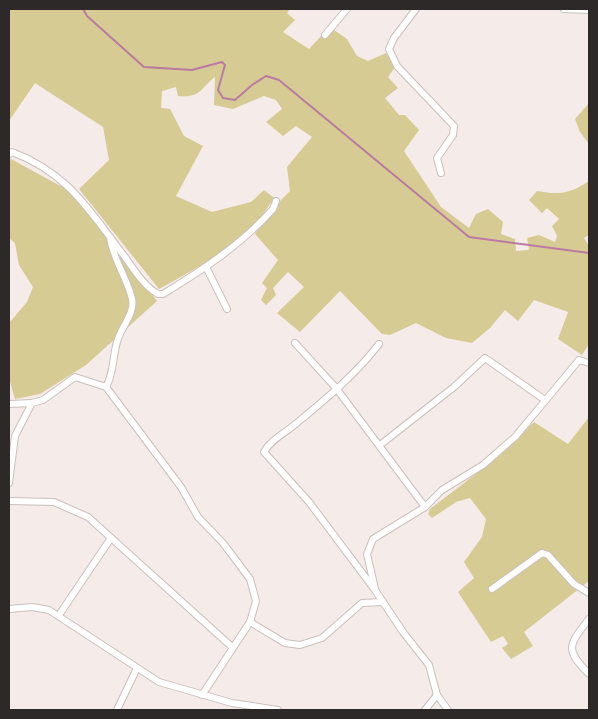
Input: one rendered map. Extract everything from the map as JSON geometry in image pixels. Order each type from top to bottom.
[{"type":"street","points":[[325,35],[347,9]]},
{"type":"street","points":[[416,9],[394,38],[390,49],[397,66],[454,126],[453,134],[437,158],[441,173]]},
{"type":"street","points":[[564,9],[589,10]]},
{"type":"street","points":[[10,152],[41,166],[66,183],[137,273],[158,294],[164,294],[236,245],[273,209],[276,201]]},
{"type":"street","points":[[106,387],[114,370],[119,337],[132,306],[130,292],[113,256],[110,237]]},
{"type":"street","points":[[206,267],[227,309]]},
{"type":"street","points":[[295,343],[336,388],[425,507]]},
{"type":"street","points":[[379,344],[336,388],[299,422],[268,445],[264,452],[309,502],[429,665],[437,696],[448,710]]},
{"type":"street","points":[[380,445],[454,387],[485,358],[545,400]]},
{"type":"street","points":[[375,590],[368,566],[367,554],[369,545],[390,527],[425,507],[442,490],[483,465],[515,437],[579,360],[589,363]]},
{"type":"street","points":[[9,404],[32,403],[43,400],[75,377],[106,387],[125,415],[172,474],[198,517],[223,543],[250,579],[256,601],[250,622],[202,695]]},
{"type":"street","points":[[9,483],[14,436],[32,403]]},
{"type":"street","points":[[9,501],[46,501],[64,505],[88,517],[232,647]]},
{"type":"street","points":[[59,616],[111,538]]},
{"type":"street","points":[[492,589],[542,553],[548,555],[574,584],[589,593]]},
{"type":"street","points":[[250,622],[286,643],[300,645],[322,638],[362,603],[382,602]]},
{"type":"street","points":[[9,609],[40,608],[59,616],[159,682],[251,707],[278,710]]},
{"type":"street","points":[[589,619],[574,637],[572,650],[575,660],[589,674]]},
{"type":"street","points":[[117,710],[137,668]]},
{"type":"street","points":[[425,710],[437,696]]},
{"type":"shaded area","points":[[9,9],[290,9],[287,13],[295,20],[283,32],[309,49],[323,34],[334,30],[347,39],[357,56],[368,61],[386,53],[395,67],[388,77],[398,88],[385,98],[399,115],[405,115],[419,130],[404,151],[441,207],[469,228],[476,214],[488,209],[503,222],[501,234],[515,239],[516,251],[529,250],[527,238],[539,235],[555,242],[557,236],[552,226],[559,219],[547,208],[542,213],[529,200],[537,191],[552,193],[570,191],[589,181],[589,235],[584,238],[589,246],[589,344],[582,355],[558,339],[568,312],[534,300],[518,321],[505,310],[490,328],[472,343],[446,338],[416,323],[390,335],[382,334],[340,291],[300,332],[277,313],[304,287],[288,272],[273,288],[276,295],[266,305],[261,300],[267,288],[262,283],[278,260],[255,234],[290,191],[287,167],[312,137],[296,126],[283,136],[266,122],[282,109],[276,100],[264,96],[233,109],[214,105],[215,77],[196,94],[178,96],[176,87],[162,91],[161,108],[170,109],[184,136],[203,146],[176,196],[212,212],[251,202],[264,190],[274,198],[256,223],[232,245],[159,289],[79,189],[109,160],[103,127],[35,83],[9,121]]},
{"type":"shaded area","points":[[589,103],[589,144],[580,132],[575,119]]},
{"type":"shaded area","points":[[11,159],[66,189],[77,198],[157,301],[86,365],[40,394],[15,399],[9,378],[9,323],[27,302],[33,287],[19,265],[15,243],[9,238],[9,160]]},
{"type":"shaded area","points":[[589,417],[589,581],[524,632],[533,646],[511,659],[502,648],[508,644],[503,636],[491,642],[458,592],[474,578],[464,562],[482,537],[486,519],[470,498],[456,502],[432,518],[428,514],[430,509],[498,457],[534,422],[568,444]]},
{"type":"waterway","points":[[83,9],[87,16],[144,67],[192,70],[222,62],[225,65],[218,90],[223,98],[235,100],[266,76],[279,80],[469,237],[589,253]]}]
